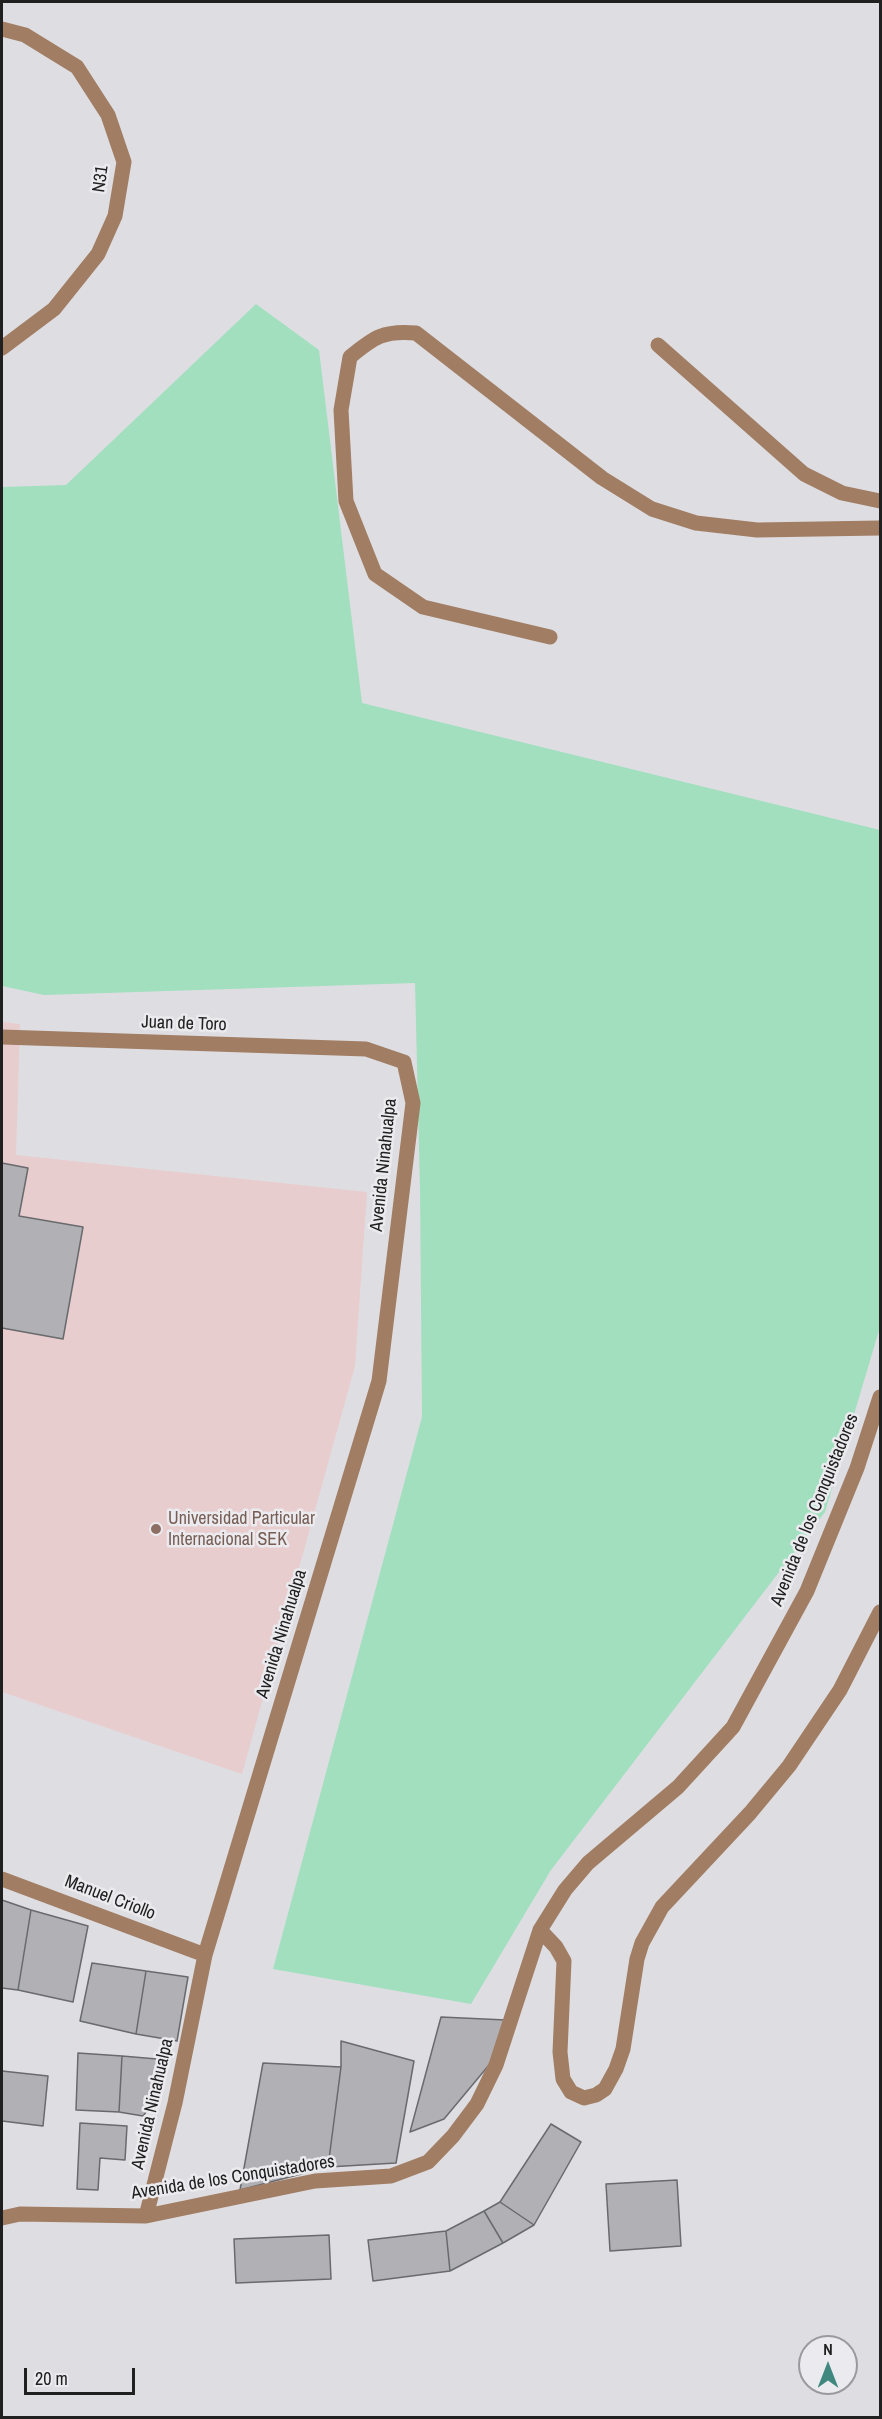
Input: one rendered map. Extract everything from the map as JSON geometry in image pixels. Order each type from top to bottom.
[{"type":"street","name":"N31","points":[[2,29],[25,35],[77,67],[108,115],[124,162],[115,216],[98,254],[54,309],[2,348]]},
{"type":"street","points":[[550,637],[423,607],[375,574],[346,501],[341,410],[350,357],[371,340],[394,331],[416,333],[602,478],[652,509],[696,523],[757,530],[880,528]]},
{"type":"street","points":[[658,345],[804,474],[842,493],[880,501]]},
{"type":"street","name":"Juan de Toro","points":[[2,1038],[366,1049]]},
{"type":"street","name":"Avenida Ninahualpa","points":[[147,2216],[175,2103],[205,1954],[379,1381],[413,1103],[404,1062],[366,1049]]},
{"type":"street","name":"Avenida de los Conquistadores","points":[[2,2218],[20,2214],[147,2216],[315,2181],[391,2176],[428,2162],[453,2136],[477,2104],[496,2064],[540,1930],[565,1890],[588,1863],[678,1787],[733,1727],[807,1591],[857,1468],[880,1397]]},
{"type":"street","points":[[540,1930],[556,1947],[564,1961],[560,2052],[563,2079],[571,2092],[584,2098],[596,2095],[605,2089],[616,2069],[623,2049],[637,1959],[642,1943],[662,1907],[750,1813],[789,1766],[840,1690],[880,1612]]},
{"type":"street","name":"Manuel Criollo","points":[[2,1879],[205,1954]]},
{"type":"shaded area","name":"Universidad Particular Internacional SEK","points":[[2,1022],[20,1024],[16,1155],[367,1192],[355,1366],[242,1774],[2,1692]]},
{"type":"green space","points":[[256,304],[319,350],[362,703],[880,830],[880,1327],[825,1512],[551,1870],[471,2004],[273,1969],[422,1417],[415,983],[44,995],[2,986],[2,487],[66,485]]},
{"type":"building","points":[[2,1163],[28,1168],[19,1216],[83,1227],[63,1339],[2,1328]]},
{"type":"building","points":[[2,1900],[31,1910],[18,1990],[2,1988]]},
{"type":"building","points":[[31,1910],[88,1926],[73,2002],[18,1990]]},
{"type":"building","points":[[92,1963],[146,1971],[136,2034],[80,2021]]},
{"type":"building","points":[[146,1971],[188,1977],[177,2041],[136,2034]]},
{"type":"building","points":[[441,2017],[506,2020],[494,2059],[444,2119],[410,2132]]},
{"type":"building","points":[[341,2041],[414,2061],[396,2163],[328,2167],[341,2067]]},
{"type":"building","points":[[78,2053],[122,2056],[119,2112],[76,2110]]},
{"type":"building","points":[[122,2056],[157,2059],[153,2103],[143,2116],[119,2112]]},
{"type":"building","points":[[263,2063],[341,2067],[328,2167],[240,2190]]},
{"type":"building","points":[[2,2071],[48,2076],[43,2126],[2,2121]]},
{"type":"building","points":[[80,2123],[127,2126],[125,2160],[100,2158],[98,2190],[77,2189]]},
{"type":"building","points":[[551,2124],[581,2142],[534,2225],[500,2202]]},
{"type":"building","points":[[677,2180],[681,2246],[610,2251],[606,2184]]},
{"type":"building","points":[[500,2202],[534,2225],[503,2243],[484,2211]]},
{"type":"building","points":[[484,2211],[503,2243],[450,2271],[446,2231]]},
{"type":"building","points":[[446,2231],[450,2271],[373,2281],[368,2240]]},
{"type":"building","points":[[329,2235],[331,2279],[236,2283],[234,2239]]},
{"type":"place","name":"Universidad Particular Internacional SEK","points":[[156,1529]]}]
